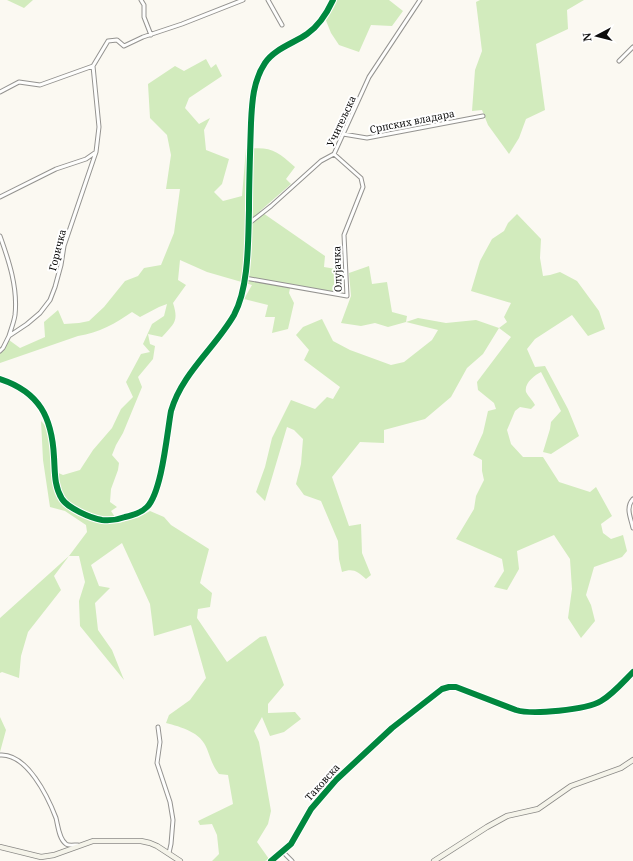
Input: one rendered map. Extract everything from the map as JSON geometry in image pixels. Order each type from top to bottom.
[{"type":"street","points":[[141,0],[144,5],[144,17],[151,35]]},
{"type":"street","points":[[0,92],[19,82],[40,85],[93,66],[108,41],[117,40],[124,46],[243,0]]},
{"type":"street","points":[[268,0],[282,25]]},
{"type":"street","points":[[0,379],[18,387],[28,394],[43,410],[52,432],[57,489],[67,504],[98,519],[109,521],[132,516],[141,512],[148,506],[157,490],[174,400],[186,380],[233,315],[239,302],[245,278],[248,251],[252,103],[257,78],[265,63],[274,54],[315,28],[326,14],[333,0]]},
{"type":"street","name":"Учитељска","points":[[248,224],[271,206],[321,161],[334,154],[370,77],[420,0]]},
{"type":"street","points":[[619,61],[633,47]]},
{"type":"street","name":"Горичка","points":[[9,336],[27,324],[40,312],[50,300],[55,287],[64,246],[96,152],[99,127],[93,66]]},
{"type":"street","name":"Српских владара","points":[[343,134],[367,138],[483,116]]},
{"type":"street","points":[[0,196],[56,169],[86,159],[96,152]]},
{"type":"street","name":"Олујачка","points":[[245,278],[347,296],[344,235],[363,187],[361,178],[334,154]]},
{"type":"street","name":"Горичка","points":[[0,236],[9,262],[15,293],[15,315],[9,336],[0,351]]},
{"type":"street","points":[[633,499],[628,508],[633,528]]},
{"type":"street","name":"Таковска","points":[[271,861],[283,852],[292,842],[309,813],[322,795],[358,758],[434,694],[449,687],[456,687],[520,711],[538,712],[584,707],[597,703],[607,697],[633,672]]},
{"type":"street","points":[[158,727],[160,742],[157,763],[168,796],[173,820],[169,853]]},
{"type":"street","points":[[0,755],[6,755],[25,765],[36,779],[49,802],[66,844]]},
{"type":"street","points":[[434,861],[507,816],[538,809],[571,786],[617,770],[633,760]]},
{"type":"street","points":[[0,847],[36,856],[47,856],[96,840],[143,841],[169,853],[180,861]]},
{"type":"street","points":[[66,844],[79,845]]},
{"type":"street","points":[[59,853],[66,844]]},
{"type":"street","points":[[283,852],[292,861]]},
{"type":"green space","points":[[7,0],[33,0],[24,8]]},
{"type":"green space","points":[[334,0],[389,0],[403,11],[392,26],[371,25],[359,52],[339,45],[331,33],[325,18]]},
{"type":"green space","points":[[480,0],[584,0],[567,10],[568,29],[536,44],[545,110],[526,119],[519,138],[509,154],[488,125],[482,110],[472,111],[475,70],[482,51],[476,2]]},
{"type":"green space","points":[[206,59],[211,68],[216,64],[222,76],[189,98],[185,108],[199,124],[210,118],[204,130],[206,150],[229,159],[222,184],[214,192],[223,201],[242,196],[246,149],[262,148],[278,153],[295,167],[286,179],[291,184],[260,211],[325,256],[324,267],[342,270],[341,293],[291,284],[289,293],[294,303],[288,329],[272,333],[275,317],[265,317],[268,305],[244,299],[252,285],[207,272],[180,260],[178,280],[186,285],[173,303],[176,314],[172,325],[162,337],[148,334],[150,344],[155,346],[153,359],[138,377],[142,387],[112,455],[119,463],[111,489],[110,502],[117,507],[111,511],[119,523],[139,517],[150,511],[164,517],[171,525],[209,549],[200,583],[212,593],[210,607],[198,609],[197,618],[227,662],[260,637],[266,636],[284,685],[268,704],[268,713],[295,712],[301,719],[284,732],[270,736],[262,717],[254,731],[259,742],[271,811],[268,824],[257,842],[269,859],[265,861],[212,861],[219,854],[217,835],[212,824],[200,825],[198,821],[233,804],[228,775],[219,774],[213,765],[204,743],[200,738],[190,731],[166,723],[169,715],[190,700],[206,678],[191,625],[154,636],[150,604],[122,543],[91,565],[99,586],[110,588],[95,603],[98,630],[112,650],[124,680],[80,626],[79,601],[85,582],[79,556],[69,556],[87,532],[86,525],[65,511],[50,507],[43,460],[41,421],[50,437],[53,451],[54,471],[63,475],[80,470],[93,450],[112,428],[121,409],[133,397],[126,382],[141,354],[150,352],[143,344],[152,324],[164,316],[167,304],[140,317],[132,312],[100,330],[0,363],[0,353],[9,340],[20,348],[45,337],[44,322],[58,310],[64,324],[89,321],[104,307],[125,281],[138,276],[144,268],[161,265],[174,233],[180,189],[166,189],[171,155],[167,135],[150,118],[148,84],[175,66],[184,71]]},
{"type":"green space","points":[[517,214],[541,239],[540,258],[543,276],[560,272],[577,281],[599,311],[605,329],[588,336],[572,315],[535,339],[527,349],[535,367],[545,366],[568,409],[579,436],[551,454],[543,452],[551,422],[561,411],[541,372],[530,380],[526,389],[526,392],[535,405],[531,409],[520,407],[515,411],[507,430],[511,444],[523,457],[543,457],[559,482],[590,492],[596,487],[612,516],[601,524],[603,533],[611,539],[623,535],[627,551],[622,557],[594,567],[586,595],[591,605],[595,621],[581,638],[568,618],[572,589],[570,559],[554,535],[517,551],[519,569],[507,590],[494,587],[504,571],[502,559],[456,539],[474,509],[476,496],[484,480],[482,460],[473,455],[483,433],[488,411],[496,409],[494,403],[478,390],[477,382],[511,337],[499,328],[507,322],[504,317],[511,303],[471,291],[480,261],[492,239],[504,231],[508,223]]},
{"type":"green space","points":[[369,266],[372,284],[387,282],[392,312],[407,316],[406,322],[388,327],[375,323],[361,326],[341,323],[351,296],[349,273]]},
{"type":"green space","points":[[418,318],[446,323],[476,320],[499,328],[483,354],[467,368],[451,397],[425,419],[384,430],[384,443],[360,442],[332,477],[349,526],[361,524],[362,553],[371,575],[366,579],[352,570],[342,572],[339,559],[338,541],[321,501],[304,495],[296,484],[301,464],[303,439],[294,430],[287,427],[265,501],[256,492],[265,467],[272,438],[291,400],[315,409],[327,397],[333,399],[340,387],[304,360],[309,350],[296,335],[303,327],[322,319],[333,341],[350,350],[391,365],[404,362],[432,340],[438,330],[406,322]]},
{"type":"green space","points":[[69,556],[54,576],[61,590],[28,632],[21,656],[19,678],[2,672],[0,673],[0,618]]},
{"type":"green space","points":[[0,717],[6,730],[0,752]]},
{"type":"cycle path","points":[[0,379],[14,384],[25,391],[34,399],[47,419],[53,443],[56,484],[59,494],[69,506],[86,515],[105,520],[116,520],[134,515],[147,507],[157,489],[166,447],[171,411],[176,397],[191,373],[218,339],[234,315],[243,291],[248,250],[252,107],[258,77],[269,58],[316,27],[326,14],[333,0]]},
{"type":"cycle path","points":[[271,861],[291,844],[311,809],[336,780],[392,728],[442,689],[456,687],[516,710],[534,712],[559,711],[584,707],[601,701],[614,691],[633,672]]}]
